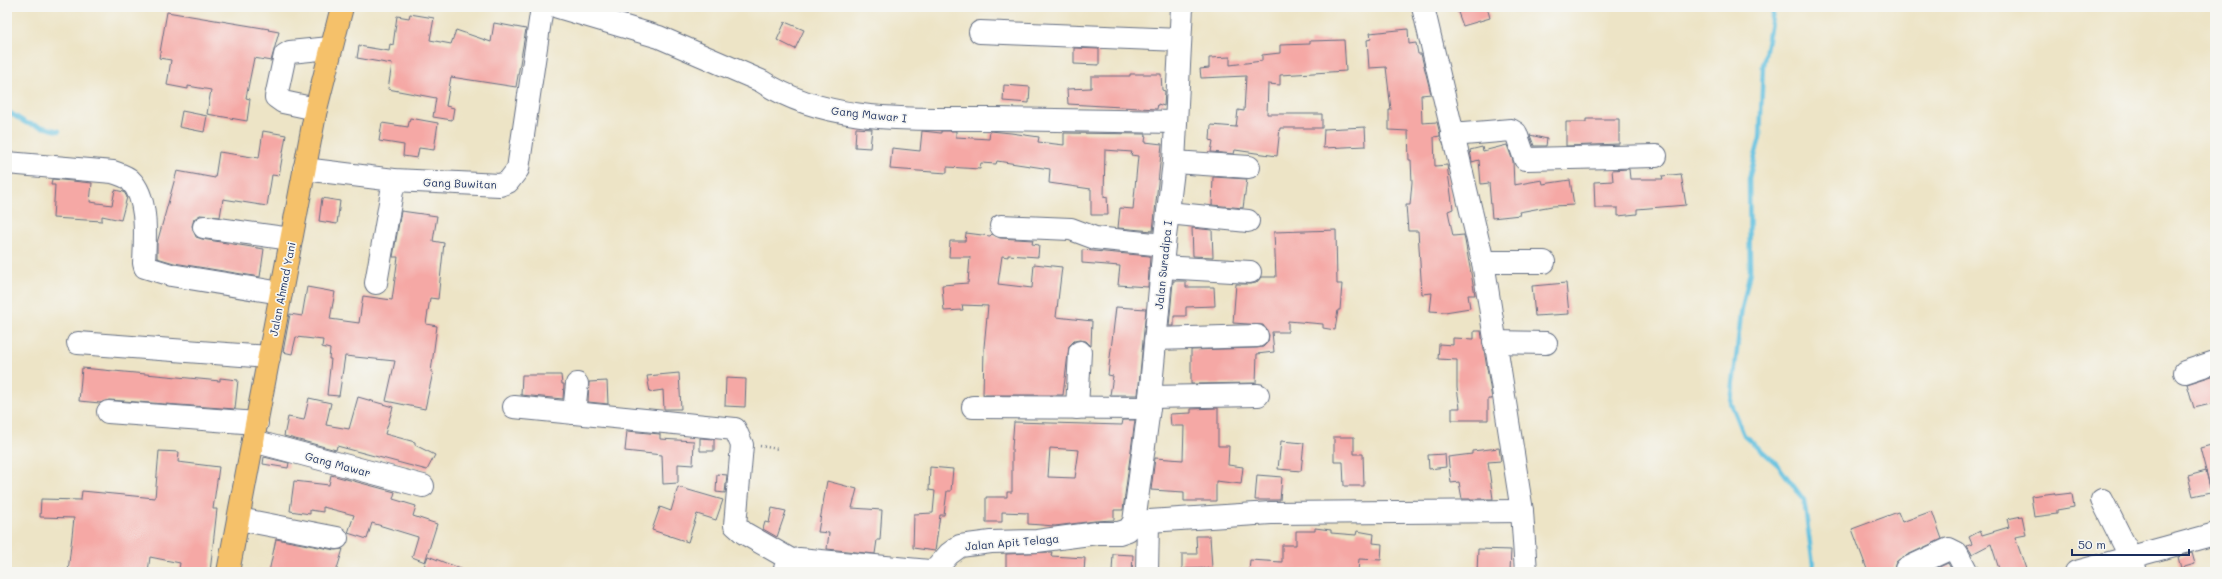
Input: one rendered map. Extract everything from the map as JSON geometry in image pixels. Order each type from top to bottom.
[{"type":"main road","name":"Jalan Ahmad Yani","points":[[228,572],[316,109],[330,48],[342,7]]},
{"type":"street","name":"Gang Buwitan","points":[[304,169],[394,180],[500,185],[508,182],[514,177],[518,169],[542,7]]},
{"type":"street","name":"Gang Mawar I","points":[[558,7],[659,37],[761,81],[775,90],[825,110],[892,118],[1176,122]]},
{"type":"street","name":"Jalan Suradipa I","points":[[1147,572],[1141,522],[1164,245],[1174,162],[1182,7]]},
{"type":"street","points":[[1423,7],[1483,262],[1494,342],[1522,511],[1526,572]]},
{"type":"street","points":[[980,32],[1180,40]]},
{"type":"street","points":[[316,109],[283,102],[276,97],[286,55],[290,52],[330,48]]},
{"type":"street","points":[[1452,135],[1511,130],[1516,133],[1525,159],[1656,156]]},
{"type":"street","points":[[1174,162],[1249,167]]},
{"type":"street","points":[[7,163],[113,172],[128,178],[135,188],[145,210],[145,267],[171,274],[281,292]]},
{"type":"street","points":[[376,283],[394,180]]},
{"type":"street","points":[[1168,213],[1248,221]]},
{"type":"street","points":[[1001,226],[1071,229],[1095,238],[1164,245]]},
{"type":"street","points":[[204,227],[291,239]]},
{"type":"street","points":[[1483,262],[1544,262]]},
{"type":"street","points":[[1162,267],[1250,272]]},
{"type":"street","points":[[1156,339],[1257,336]]},
{"type":"street","points":[[1494,342],[1546,343]]},
{"type":"street","points":[[78,343],[269,357]]},
{"type":"street","points":[[1077,408],[1080,352]]},
{"type":"street","points":[[2185,372],[2215,362]]},
{"type":"street","points":[[574,412],[577,384]]},
{"type":"street","points":[[972,407],[1077,408],[1258,395]]},
{"type":"street","points":[[514,407],[735,429],[738,432],[742,446],[734,525],[788,566]]},
{"type":"street","name":"Gang Mawar","points":[[108,412],[255,432],[423,486]]},
{"type":"street","points":[[2102,500],[2132,564]]},
{"type":"street","points":[[1141,522],[1271,513],[1522,511]]},
{"type":"street","points":[[239,519],[337,538]]},
{"type":"street","name":"Jalan Apit Telaga","points":[[788,566],[804,560],[929,571],[936,569],[949,554],[960,546],[990,542],[1036,541],[1097,533],[1118,533],[1128,530],[1141,522]]},
{"type":"street","points":[[2076,572],[2132,564],[2215,534]]},
{"type":"street","points":[[1906,569],[1949,549],[1957,553],[1967,572]]},
{"type":"path","points":[[765,447],[778,449]]},
{"type":"building","points":[[1456,7],[1487,7],[1490,18],[1463,26]]},
{"type":"building","points":[[167,12],[279,32],[271,61],[254,58],[246,98],[250,99],[247,121],[207,114],[211,90],[188,86],[188,89],[167,85],[171,60],[159,58]]},
{"type":"building","points":[[410,14],[434,18],[430,40],[451,44],[456,30],[491,42],[494,23],[526,29],[516,87],[451,77],[446,106],[454,108],[452,120],[433,117],[436,98],[388,89],[392,64],[357,58],[359,46],[389,51],[390,44],[393,45],[397,16],[409,18]]},
{"type":"building","points":[[785,22],[804,30],[795,49],[777,40]]},
{"type":"building","points":[[1408,29],[1409,44],[1416,43],[1418,54],[1421,54],[1431,94],[1421,95],[1422,123],[1437,122],[1440,136],[1434,137],[1435,166],[1447,165],[1453,209],[1448,211],[1453,236],[1464,235],[1475,295],[1468,295],[1470,308],[1445,312],[1430,311],[1432,293],[1422,294],[1418,231],[1408,231],[1406,205],[1410,205],[1412,182],[1411,160],[1409,160],[1408,131],[1389,130],[1389,110],[1391,110],[1386,67],[1369,68],[1367,40],[1371,39],[1370,33]]},
{"type":"building","points":[[1344,40],[1346,71],[1280,75],[1280,85],[1268,84],[1267,114],[1322,114],[1322,128],[1280,128],[1277,156],[1235,150],[1234,154],[1211,152],[1213,141],[1210,140],[1211,125],[1236,127],[1238,110],[1244,111],[1246,76],[1201,78],[1200,69],[1209,68],[1209,58],[1230,57],[1230,65],[1262,61],[1262,55],[1280,53],[1280,45],[1310,44],[1310,41]]},
{"type":"building","points":[[1074,48],[1099,49],[1099,65],[1074,64]]},
{"type":"building","points":[[1130,74],[1161,74],[1162,90],[1165,91],[1164,106],[1158,104],[1157,109],[1068,104],[1067,89],[1091,88],[1091,76],[1130,76]]},
{"type":"building","points":[[1004,85],[1030,87],[1029,103],[1003,101]]},
{"type":"building","points":[[182,111],[207,116],[204,132],[179,127]]},
{"type":"building","points":[[410,118],[438,123],[434,150],[419,148],[417,158],[403,156],[404,145],[379,141],[382,123],[408,127]]},
{"type":"building","points":[[1586,119],[1619,119],[1619,144],[1566,146],[1566,122],[1586,122]]},
{"type":"building","points":[[1365,127],[1366,146],[1323,148],[1324,129]]},
{"type":"building","points":[[856,128],[872,129],[870,148],[855,147]]},
{"type":"building","points":[[263,131],[286,135],[279,176],[272,175],[267,206],[223,199],[220,217],[200,215],[194,219],[192,226],[196,237],[202,239],[264,249],[260,277],[174,263],[157,258],[157,243],[177,171],[215,178],[219,152],[259,158]]},
{"type":"building","points":[[922,131],[941,133],[941,131],[956,131],[956,137],[989,139],[990,131],[1011,133],[1039,137],[1038,142],[1064,145],[1064,133],[1146,134],[1145,142],[1162,144],[1153,231],[1118,228],[1120,208],[1133,209],[1138,156],[1131,155],[1132,152],[1105,150],[1104,197],[1107,196],[1108,215],[1091,215],[1091,189],[1049,183],[1050,169],[997,161],[996,164],[981,163],[980,169],[947,167],[947,173],[890,169],[892,148],[920,151]]},
{"type":"building","points":[[1530,135],[1547,139],[1546,146],[1534,146]]},
{"type":"building","points":[[1507,145],[1513,161],[1514,185],[1542,180],[1543,184],[1570,180],[1574,205],[1552,206],[1519,212],[1520,215],[1492,218],[1489,183],[1481,184],[1479,160],[1472,162],[1470,150],[1482,147],[1483,151]]},
{"type":"building","points":[[1629,169],[1630,179],[1663,179],[1662,176],[1681,174],[1686,205],[1637,209],[1637,214],[1618,216],[1618,208],[1595,208],[1594,182],[1613,181],[1612,170]]},
{"type":"building","points":[[1213,177],[1247,179],[1243,208],[1212,205]]},
{"type":"building","points":[[52,179],[92,183],[90,202],[112,205],[115,190],[124,192],[127,197],[121,220],[102,216],[102,221],[53,218],[55,185],[51,185]]},
{"type":"building","points":[[322,198],[340,201],[337,224],[319,221]]},
{"type":"building","points":[[401,211],[437,216],[433,241],[444,243],[438,299],[430,298],[426,324],[437,326],[431,372],[433,372],[425,409],[386,401],[395,361],[345,356],[339,396],[327,395],[331,359],[329,359],[330,349],[322,347],[323,340],[296,337],[292,354],[283,352],[290,314],[302,316],[307,287],[335,292],[330,319],[359,323],[363,296],[392,300],[398,257],[393,257]]},
{"type":"building","points":[[1192,228],[1212,230],[1213,257],[1193,256]]},
{"type":"building","points":[[1336,230],[1337,284],[1342,284],[1340,310],[1338,310],[1335,330],[1323,328],[1323,324],[1288,321],[1288,332],[1272,332],[1274,352],[1257,354],[1256,383],[1191,384],[1191,350],[1257,348],[1263,347],[1268,342],[1269,335],[1263,325],[1233,323],[1236,284],[1256,283],[1261,277],[1276,277],[1274,232]]},
{"type":"building","points":[[966,233],[990,236],[992,234],[1000,238],[1033,240],[1032,244],[1039,245],[1038,257],[1002,256],[998,284],[1032,288],[1034,264],[1062,267],[1056,317],[1092,321],[1091,346],[1086,341],[1080,340],[1074,341],[1069,346],[1063,395],[983,395],[984,347],[988,306],[962,305],[963,310],[944,311],[942,285],[968,283],[970,257],[949,257],[950,241],[965,241]]},
{"type":"building","points":[[1082,250],[1150,256],[1148,287],[1118,285],[1120,266],[1082,263]]},
{"type":"building","points":[[1173,281],[1186,281],[1186,287],[1214,287],[1215,306],[1186,307],[1186,316],[1174,316],[1174,326],[1169,326]]},
{"type":"building","points":[[1566,283],[1569,314],[1535,316],[1532,286]]},
{"type":"building","points":[[1116,307],[1146,309],[1138,395],[1110,395],[1113,376],[1108,375]]},
{"type":"building","points":[[1474,331],[1481,331],[1492,399],[1488,399],[1488,420],[1452,420],[1452,408],[1460,408],[1457,388],[1457,360],[1438,359],[1439,344],[1453,345],[1453,338],[1474,339]]},
{"type":"building","points":[[82,368],[220,381],[220,378],[238,380],[235,409],[109,400],[100,403],[79,401]]},
{"type":"building","points":[[679,373],[681,409],[664,409],[663,390],[650,392],[647,376]]},
{"type":"building","points":[[522,375],[561,375],[562,384],[564,384],[563,399],[521,395]]},
{"type":"building","points":[[2215,375],[2215,403],[2194,408],[2187,384]]},
{"type":"building","points":[[726,378],[746,379],[745,407],[725,406]]},
{"type":"building","points":[[607,381],[608,404],[588,402],[589,382]]},
{"type":"building","points":[[358,397],[393,407],[385,434],[415,442],[415,445],[435,455],[427,470],[337,446],[336,450],[284,436],[288,417],[304,420],[309,398],[331,403],[326,425],[349,429]]},
{"type":"building","points":[[1218,408],[1218,446],[1229,446],[1228,465],[1243,467],[1241,484],[1216,481],[1216,501],[1184,501],[1184,492],[1151,490],[1155,458],[1183,460],[1184,426],[1171,426],[1170,414],[1191,413],[1191,409]]},
{"type":"building","points":[[1123,420],[1135,420],[1123,510],[1114,510],[1114,520],[1055,526],[1028,524],[1028,513],[1002,512],[1002,522],[986,522],[986,497],[1007,497],[1007,492],[1012,492],[1012,447],[1014,422],[1122,425]],"holes":[[[1050,448],[1079,450],[1075,478],[1048,477]]]},
{"type":"building","points":[[627,431],[660,434],[660,439],[694,441],[693,465],[678,464],[678,483],[663,484],[662,455],[625,451]]},
{"type":"building","points":[[1334,437],[1354,437],[1354,454],[1363,454],[1364,486],[1344,486],[1343,462],[1334,462]]},
{"type":"building","points":[[700,438],[714,439],[714,451],[700,451]]},
{"type":"building","points":[[1281,441],[1304,443],[1301,471],[1278,469]]},
{"type":"building","points":[[2215,444],[2215,489],[2211,490],[2200,448]]},
{"type":"building","points":[[1499,448],[1501,461],[1488,462],[1493,499],[1462,499],[1459,482],[1451,483],[1448,457],[1472,454],[1472,451]]},
{"type":"building","points":[[159,451],[179,452],[178,462],[219,467],[213,509],[217,509],[210,572],[179,569],[180,563],[150,557],[148,572],[68,572],[74,518],[40,517],[41,499],[81,500],[82,491],[155,498]]},
{"type":"building","points":[[1445,454],[1446,467],[1429,469],[1428,455]]},
{"type":"building","points":[[264,457],[289,463],[288,468],[263,464]]},
{"type":"building","points":[[930,467],[953,469],[951,491],[947,491],[944,515],[940,515],[935,551],[913,548],[914,514],[933,513],[935,491],[929,490]]},
{"type":"building","points":[[2206,471],[2211,492],[2193,496],[2188,476]]},
{"type":"building","points":[[717,474],[727,475],[725,493],[716,492]]},
{"type":"building","points":[[331,475],[395,492],[393,499],[416,506],[413,516],[437,524],[425,562],[412,557],[418,537],[372,523],[367,539],[348,533],[354,515],[323,507],[323,512],[310,510],[310,514],[290,511],[294,481],[329,485]]},
{"type":"building","points":[[1257,475],[1282,477],[1280,500],[1255,500]]},
{"type":"building","points":[[827,481],[857,489],[852,508],[882,510],[880,540],[877,540],[875,554],[827,549],[829,533],[818,532]]},
{"type":"building","points":[[678,487],[723,500],[716,520],[697,514],[688,542],[652,530],[660,507],[671,511]]},
{"type":"building","points":[[2054,493],[2055,495],[2072,493],[2074,507],[2057,510],[2057,514],[2034,517],[2031,496]]},
{"type":"building","points":[[772,508],[786,511],[777,537],[763,529],[765,522],[769,523]]},
{"type":"building","points":[[1932,511],[1942,539],[1901,558],[1896,562],[1894,568],[1882,572],[1868,572],[1852,529],[1898,512],[1902,522]]},
{"type":"building","points":[[2022,516],[2026,535],[2015,537],[2027,572],[2000,572],[1991,544],[1972,554],[1967,546],[1972,544],[1969,537],[1980,531],[1982,535],[2009,527],[2007,519]]},
{"type":"building","points":[[1315,528],[1331,530],[1331,533],[1356,535],[1357,531],[1374,534],[1373,543],[1382,544],[1381,560],[1359,559],[1358,572],[1301,569],[1301,572],[1249,572],[1250,560],[1282,562],[1282,545],[1296,545],[1296,531],[1315,531]]},
{"type":"building","points":[[1196,536],[1210,536],[1212,568],[1182,569],[1182,554],[1197,554]]},
{"type":"building","points":[[276,539],[335,550],[343,549],[336,572],[269,572]]},
{"type":"building","points":[[1478,549],[1511,550],[1510,572],[1477,572]]},
{"type":"building","points":[[1052,552],[1051,556],[1085,558],[1084,572],[1006,572],[1006,554]]},
{"type":"building","points":[[2192,553],[2195,564],[2181,568],[2178,557]]},
{"type":"building","points":[[1113,554],[1133,555],[1132,572],[1112,572]]},
{"type":"building","points":[[428,556],[466,571],[466,572],[422,572]]},
{"type":"building","points":[[1948,563],[1953,572],[1929,572]]},
{"type":"waterway","points":[[1774,7],[1763,65],[1760,138],[1749,178],[1750,271],[1741,314],[1731,403],[1744,435],[1778,465],[1804,500],[1814,572]]},
{"type":"waterway","points":[[7,111],[26,123],[59,131]]}]
